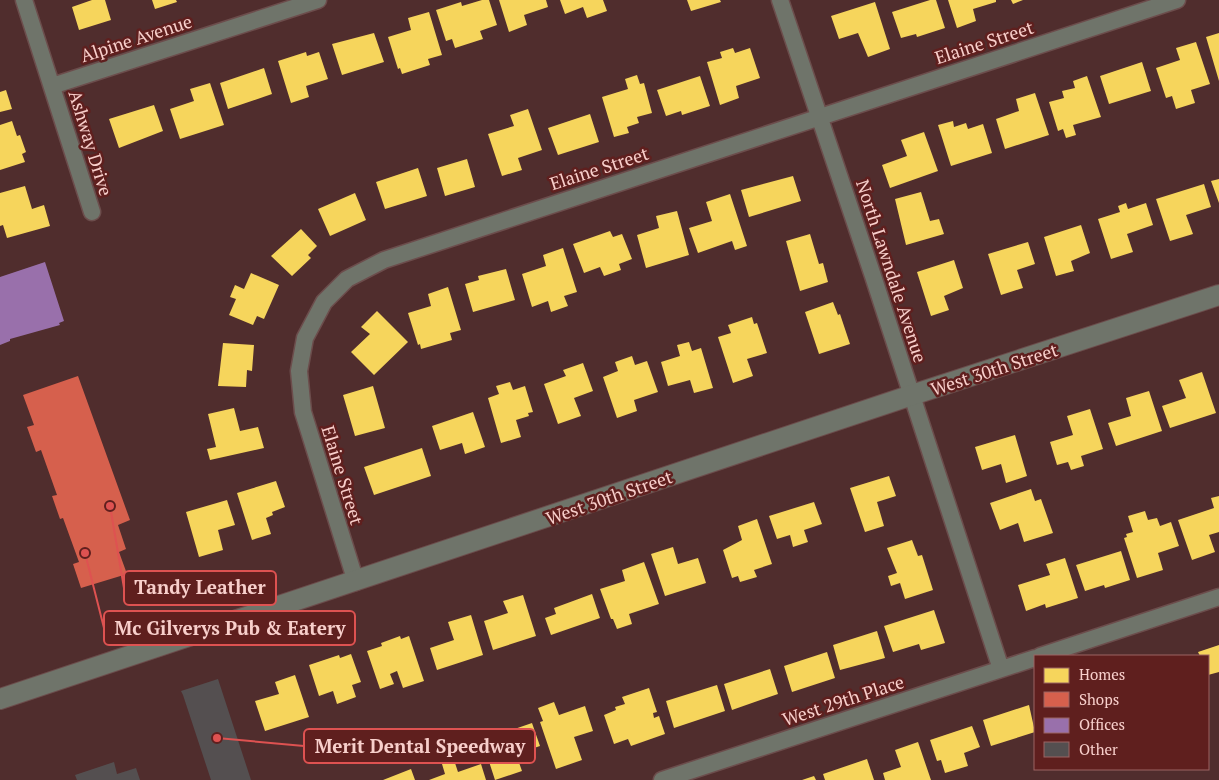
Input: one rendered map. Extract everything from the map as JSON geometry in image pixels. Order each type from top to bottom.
[{"type":"street","name":"Ashway Drive","points":[[24,0],[92,212]]},
{"type":"street","name":"Alpine Avenue","points":[[52,86],[318,0]]},
{"type":"street","name":"North Lawndale Avenue","points":[[780,0],[1002,669]]},
{"type":"street","name":"Elaine Street","points":[[356,582],[306,421],[299,387],[299,370],[305,338],[315,316],[330,296],[347,279],[384,260],[1177,0]]},
{"type":"street","name":"West 30th Street","points":[[0,699],[356,582],[912,395],[1219,295]]},
{"type":"street","points":[[1043,655],[1219,597]]},
{"type":"street","name":"West 29th Place","points":[[662,780],[1034,658]]},
{"type":"building: Homes","points":[[92,0],[105,0],[111,20],[79,30],[72,7]]},
{"type":"building: Homes","points":[[152,0],[176,0],[177,2],[155,9]]},
{"type":"building: Homes","points":[[482,0],[489,0],[497,25],[480,31],[483,39],[455,48],[452,39],[446,41],[436,10],[461,2],[462,6]]},
{"type":"building: Homes","points":[[499,0],[546,0],[548,7],[524,15],[527,25],[509,32]]},
{"type":"building: Homes","points":[[560,0],[603,0],[607,11],[587,18],[583,7],[565,14]]},
{"type":"building: Homes","points":[[687,0],[720,0],[721,2],[691,11]]},
{"type":"building: Homes","points":[[930,0],[936,0],[945,28],[917,37],[916,34],[901,38],[892,12]]},
{"type":"building: Homes","points":[[948,0],[996,0],[996,2],[973,9],[976,21],[957,28]]},
{"type":"building: Homes","points":[[1011,0],[1023,0],[1013,4]]},
{"type":"building: Homes","points":[[875,2],[890,49],[868,57],[858,33],[839,39],[831,16]]},
{"type":"building: Homes","points":[[429,12],[442,55],[428,59],[430,65],[402,74],[400,68],[398,69],[388,37],[411,30],[408,18]]},
{"type":"building: Homes","points":[[374,33],[384,62],[342,75],[332,44]]},
{"type":"building: Homes","points":[[1219,33],[1219,81],[1206,37]]},
{"type":"building: Homes","points":[[1196,42],[1210,84],[1191,90],[1195,103],[1176,109],[1172,96],[1166,98],[1156,68],[1180,60],[1176,48]]},
{"type":"building: Homes","points":[[733,48],[735,53],[750,48],[760,78],[736,86],[739,98],[720,105],[707,62],[722,58],[720,52]]},
{"type":"building: Homes","points":[[306,52],[307,56],[319,52],[328,79],[306,86],[309,97],[291,103],[278,61]]},
{"type":"building: Homes","points":[[1142,62],[1151,91],[1109,104],[1100,76]]},
{"type":"building: Homes","points":[[264,68],[272,94],[228,109],[220,83]]},
{"type":"building: Homes","points":[[637,75],[640,84],[644,83],[652,113],[637,117],[639,123],[627,127],[629,133],[614,137],[602,97],[628,89],[625,79]]},
{"type":"building: Homes","points":[[700,76],[710,106],[682,115],[681,111],[666,116],[657,90]]},
{"type":"building: Homes","points":[[1087,76],[1101,117],[1073,125],[1076,135],[1066,138],[1063,129],[1058,131],[1049,102],[1064,98],[1062,91],[1075,88],[1073,81]]},
{"type":"building: Homes","points":[[210,83],[224,125],[180,139],[170,109],[194,101],[190,89]]},
{"type":"building: Homes","points":[[6,90],[12,109],[0,112],[0,92]]},
{"type":"building: Homes","points":[[1035,93],[1049,135],[1005,149],[996,119],[1019,111],[1016,99]]},
{"type":"building: Homes","points":[[154,105],[163,131],[119,148],[109,119]]},
{"type":"building: Homes","points":[[528,109],[542,150],[518,158],[522,170],[502,176],[488,134],[514,126],[510,115]]},
{"type":"building: Homes","points":[[590,114],[599,142],[558,155],[548,128]]},
{"type":"building: Homes","points":[[12,121],[17,136],[20,135],[26,152],[22,154],[25,162],[0,170],[0,125]]},
{"type":"building: Homes","points":[[953,121],[954,127],[966,123],[968,129],[983,124],[992,153],[951,166],[938,125]]},
{"type":"building: Homes","points":[[924,132],[938,171],[890,188],[882,165],[907,156],[901,140]]},
{"type":"building: Homes","points":[[467,159],[475,187],[445,196],[437,168]]},
{"type":"building: Homes","points":[[418,168],[427,196],[385,209],[376,182]]},
{"type":"building: Homes","points":[[793,176],[801,201],[749,217],[741,190]]},
{"type":"building: Homes","points":[[1219,179],[1219,203],[1211,181]]},
{"type":"building: Homes","points":[[1204,184],[1211,207],[1186,215],[1193,234],[1170,241],[1156,199]]},
{"type":"building: Homes","points":[[25,186],[32,209],[44,205],[50,226],[7,238],[3,225],[0,226],[0,193]]},
{"type":"building: Homes","points":[[921,192],[930,221],[939,219],[944,234],[906,245],[895,199]]},
{"type":"building: Homes","points":[[355,193],[366,220],[330,236],[318,209]]},
{"type":"building: Homes","points":[[730,194],[747,246],[735,250],[732,241],[698,253],[689,228],[712,221],[706,202]]},
{"type":"building: Homes","points":[[1126,203],[1128,209],[1146,203],[1153,225],[1127,234],[1133,252],[1111,259],[1098,219],[1120,212],[1118,206]]},
{"type":"building: Homes","points":[[677,211],[689,255],[646,268],[637,235],[659,228],[656,216]]},
{"type":"building: Homes","points":[[1081,225],[1090,253],[1071,261],[1074,271],[1056,276],[1044,237]]},
{"type":"building: Homes","points":[[301,229],[317,246],[308,255],[311,258],[292,276],[271,256]]},
{"type":"building: Homes","points":[[610,231],[613,237],[622,234],[632,259],[619,264],[621,270],[604,276],[600,267],[584,273],[573,244]]},
{"type":"building: Homes","points":[[810,234],[819,264],[823,263],[828,282],[800,291],[786,241]]},
{"type":"building: Homes","points":[[1028,242],[1035,264],[1017,270],[1023,288],[1001,295],[988,254]]},
{"type":"building: Homes","points":[[563,248],[577,292],[564,296],[568,306],[551,312],[548,301],[532,307],[522,274],[546,266],[543,255]]},
{"type":"building: Homes","points":[[954,260],[963,288],[944,296],[949,310],[931,316],[917,272]]},
{"type":"building: Homes","points":[[506,269],[515,300],[473,312],[465,284],[479,280],[478,276]]},
{"type":"building: Homes","points":[[251,273],[279,285],[264,319],[257,316],[253,325],[229,315],[236,299],[230,297],[235,285],[244,289]]},
{"type":"building: Homes","points":[[448,287],[461,330],[450,333],[452,340],[421,349],[408,313],[431,306],[428,294]]},
{"type":"building: Homes","points":[[833,302],[838,315],[840,314],[850,344],[819,354],[805,312]]},
{"type":"building: Homes","points":[[377,311],[408,342],[374,375],[351,352],[370,334],[361,327]]},
{"type":"building: Homes","points":[[752,317],[754,324],[757,323],[767,353],[747,359],[753,376],[733,383],[718,337],[731,333],[728,325]]},
{"type":"building: Homes","points":[[689,342],[692,351],[701,348],[713,388],[694,393],[690,380],[668,386],[661,362],[680,356],[677,345]]},
{"type":"building: Homes","points":[[223,343],[254,345],[252,371],[247,370],[246,387],[218,386]]},
{"type":"building: Homes","points":[[632,356],[635,365],[647,361],[658,392],[634,400],[637,411],[617,418],[603,377],[618,371],[615,362]]},
{"type":"building: Homes","points":[[583,363],[593,391],[574,398],[581,416],[558,424],[544,384],[566,376],[563,370]]},
{"type":"building: Homes","points":[[1202,372],[1216,413],[1170,428],[1162,406],[1186,398],[1179,380]]},
{"type":"building: Homes","points":[[510,382],[513,390],[525,386],[533,412],[528,413],[529,416],[516,420],[521,437],[501,443],[488,398],[499,394],[496,386]]},
{"type":"building: Homes","points":[[373,386],[385,428],[355,436],[343,395]]},
{"type":"building: Homes","points":[[1149,391],[1162,431],[1116,446],[1108,423],[1131,416],[1126,398]]},
{"type":"building: Homes","points":[[234,408],[240,431],[258,427],[264,448],[210,460],[207,449],[216,447],[208,414]]},
{"type":"building: Homes","points":[[1090,409],[1103,449],[1081,456],[1084,466],[1071,470],[1068,462],[1057,465],[1050,442],[1073,435],[1067,416]]},
{"type":"building: Homes","points":[[473,412],[485,447],[465,454],[462,443],[440,450],[432,426]]},
{"type":"building: Homes","points":[[1015,435],[1027,476],[1006,483],[1001,464],[982,470],[975,447]]},
{"type":"building: Homes","points":[[422,448],[431,476],[374,495],[364,467]]},
{"type":"building: Homes","points":[[889,476],[896,496],[877,502],[884,526],[865,532],[850,488]]},
{"type":"building: Homes","points":[[276,481],[285,507],[272,512],[273,515],[266,518],[271,534],[252,540],[237,493]]},
{"type":"building: Homes","points":[[1031,489],[1035,501],[1041,499],[1053,533],[1024,542],[1018,523],[1000,530],[990,503]]},
{"type":"building: Homes","points":[[1219,496],[1219,532],[1209,535],[1215,552],[1192,560],[1178,520],[1214,508],[1211,498]]},
{"type":"building: Homes","points":[[227,500],[235,525],[218,530],[223,550],[199,557],[186,512]]},
{"type":"building: Homes","points":[[814,502],[822,524],[804,530],[808,542],[793,547],[790,535],[777,539],[769,516]]},
{"type":"building: Homes","points":[[1145,511],[1148,520],[1157,518],[1160,526],[1171,522],[1179,546],[1158,553],[1163,570],[1137,578],[1124,538],[1127,537],[1126,534],[1133,532],[1128,516]]},
{"type":"building: Homes","points":[[757,519],[772,564],[754,570],[757,577],[740,582],[738,576],[732,578],[723,550],[742,540],[738,526]]},
{"type":"building: Homes","points":[[912,540],[918,556],[922,555],[933,590],[905,599],[900,583],[891,586],[888,576],[897,573],[887,548]]},
{"type":"building: Homes","points":[[673,547],[678,564],[698,558],[706,583],[665,596],[651,554]]},
{"type":"building: Homes","points":[[1121,551],[1130,580],[1105,588],[1104,585],[1085,591],[1076,565]]},
{"type":"building: Homes","points":[[1065,558],[1078,598],[1046,608],[1045,604],[1026,611],[1018,585],[1050,575],[1046,564]]},
{"type":"building: Homes","points":[[644,562],[659,604],[629,614],[632,624],[617,629],[613,619],[611,619],[600,589],[625,581],[622,570]]},
{"type":"building: Homes","points":[[592,594],[600,618],[551,635],[545,618],[556,614],[554,608]]},
{"type":"building: Homes","points":[[523,595],[536,636],[493,650],[484,621],[508,613],[503,601]]},
{"type":"building: Homes","points":[[934,610],[945,643],[921,650],[919,644],[893,652],[884,626]]},
{"type":"building: Homes","points":[[471,615],[483,655],[437,670],[430,648],[454,640],[448,622]]},
{"type":"building: Homes","points":[[877,631],[885,658],[840,670],[833,645]]},
{"type":"building: Homes","points":[[400,636],[401,639],[409,636],[424,681],[403,688],[397,671],[390,674],[394,684],[380,689],[367,651],[382,646],[381,643]]},
{"type":"building: Homes","points":[[1219,645],[1219,672],[1209,675],[1209,655],[1200,655],[1198,652]]},
{"type":"building: Homes","points":[[827,652],[835,678],[792,692],[784,666]]},
{"type":"building: Homes","points":[[351,654],[361,682],[352,685],[356,697],[337,704],[333,691],[319,696],[309,665],[339,655],[340,658]]},
{"type":"building: Homes","points":[[770,669],[778,694],[732,710],[724,684]]},
{"type":"building: Homes","points":[[295,675],[309,717],[265,731],[255,701],[279,694],[275,682]]},
{"type":"building: Homes","points":[[717,685],[725,711],[674,728],[666,701]]},
{"type":"building: Homes","points":[[649,688],[657,712],[653,713],[654,718],[659,716],[665,734],[631,746],[628,739],[614,744],[604,715],[616,710],[615,707],[625,704],[622,697]]},
{"type":"building: Homes","points":[[554,702],[559,715],[585,706],[593,731],[574,737],[582,760],[556,769],[540,722],[543,721],[538,708]]},
{"type":"building: Homes","points":[[1029,705],[1034,732],[991,746],[983,720]]},
{"type":"building: Homes","points":[[532,723],[540,746],[516,754],[522,771],[495,780],[482,740]]},
{"type":"building: Homes","points":[[972,726],[980,747],[964,753],[968,766],[945,773],[941,760],[937,761],[930,740]]},
{"type":"building: Homes","points":[[918,742],[931,780],[885,780],[883,773],[901,767],[895,750]]},
{"type":"building: Homes","points":[[867,759],[874,780],[825,780],[823,774]]},
{"type":"building: Homes","points":[[454,760],[458,772],[481,764],[486,780],[429,780],[445,774],[442,764]]},
{"type":"building: Homes","points":[[411,769],[415,780],[383,780]]},
{"type":"building: Homes","points":[[814,776],[816,780],[802,780]]},
{"type":"building: Shops","points":[[78,376],[130,520],[118,525],[126,549],[119,552],[127,574],[81,588],[73,564],[79,562],[63,518],[60,519],[52,496],[57,495],[41,450],[36,452],[27,427],[34,425],[23,395]]},
{"type":"building: Offices","points":[[45,262],[64,321],[59,323],[60,325],[10,339],[10,341],[0,345],[0,277]]},
{"type":"building: Other","points":[[218,679],[251,780],[211,780],[181,691]]},
{"type":"building: Other","points":[[114,762],[117,774],[136,768],[140,780],[77,780],[75,775]]},
{"type":"place","name":"Tandy Leather","points":[[110,506]]},
{"type":"place","name":"Mc Gilverys Pub & Eatery","points":[[85,553]]},
{"type":"place","name":"Merit Dental Speedway","points":[[217,738]]}]
